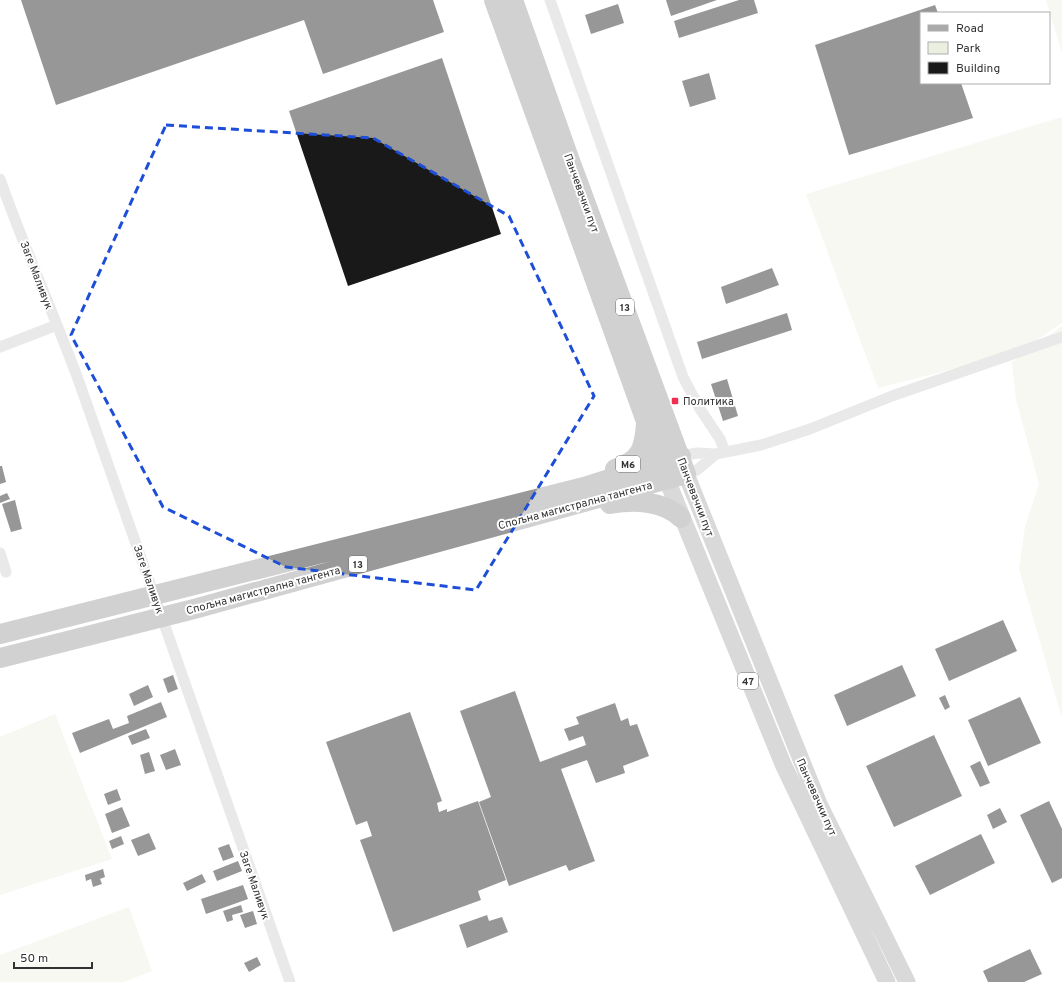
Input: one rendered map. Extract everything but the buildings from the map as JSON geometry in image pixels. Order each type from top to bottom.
[{"type":"highway","name":"Панчевачки пут","points":[[494,0],[664,471]]},
{"type":"highway","name":"Панчевачки пут","points":[[512,0],[683,465]]},
{"type":"highway","name":"M6","points":[[584,487],[607,472],[627,464],[636,458],[644,445],[646,421]]},
{"type":"highway","name":"Спољна магистрална тангента","points":[[0,658],[162,617],[566,507],[683,465]]},
{"type":"highway","name":"Спољна магистрална тангента","points":[[0,634],[584,487],[664,471]]},
{"type":"highway","points":[[566,507],[582,508],[623,502],[651,504],[669,508],[681,518]]},
{"type":"main road","name":"Панчевачки пут","points":[[683,465],[818,804],[907,982]]},
{"type":"main road","name":"Панчевачки пут","points":[[664,471],[681,518],[783,764],[887,982]]},
{"type":"street","points":[[550,0],[683,377],[700,409],[718,435],[721,453]]},
{"type":"street","name":"Заге Маливук","points":[[0,180],[57,325],[155,594],[187,692],[290,982]]},
{"type":"street","points":[[0,347],[57,325]]},
{"type":"street","points":[[721,453],[697,470],[683,465],[697,453],[721,453],[761,445],[810,429],[892,396],[1062,337]]},
{"type":"street","points":[[0,553],[6,572]]},
{"type":"highlighted area","points":[[166,125],[373,138],[509,216],[594,396],[476,590],[286,567],[163,507],[71,335]]},
{"type":"green space","points":[[1046,0],[1062,0],[1062,53],[1050,12]]},
{"type":"green space","points":[[1062,117],[1062,323],[1019,352],[878,388],[806,194]]},
{"type":"green space","points":[[1062,326],[1062,718],[1019,569],[1025,527],[1039,484],[1016,399],[1012,362]]},
{"type":"green space","points":[[55,714],[112,859],[0,895],[0,737]]},
{"type":"green space","points":[[129,907],[152,971],[124,982],[0,982],[0,955]]},
{"type":"place","name":"Политика","points":[[675,401]]}]
